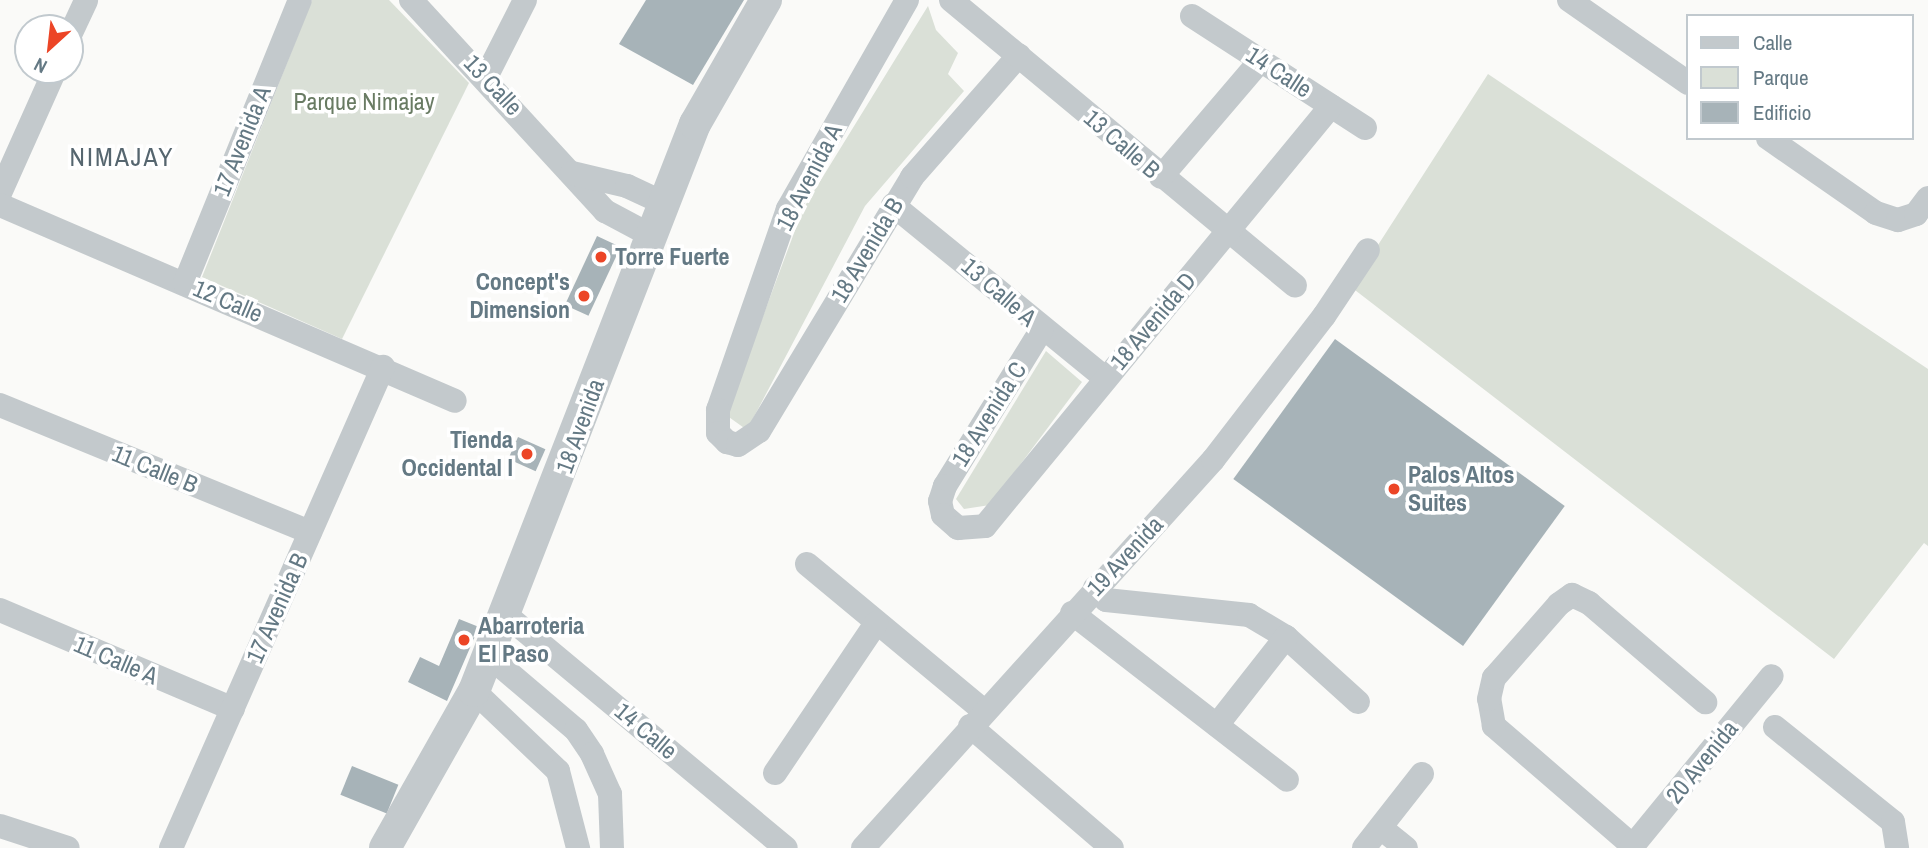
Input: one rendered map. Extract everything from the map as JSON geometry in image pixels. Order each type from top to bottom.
[{"type":"street","name":"17 Avenida A","points":[[185,283],[300,0]]},
{"type":"street","name":"13 Calle","points":[[411,0],[486,76],[605,211],[650,235]]},
{"type":"street","points":[[486,76],[526,0]]},
{"type":"street","name":"18 Avenida","points":[[385,848],[474,691],[506,615],[650,235],[695,124],[766,0]]},
{"type":"street","name":"18 Avenida A","points":[[727,442],[718,433],[718,411],[788,209],[907,0]]},
{"type":"street","name":"13 Calle B","points":[[951,0],[1295,286]]},
{"type":"street","points":[[1569,0],[1686,82]]},
{"type":"street","name":"14 Calle","points":[[1192,16],[1365,128]]},
{"type":"street","name":"18 Avenida B","points":[[727,442],[738,445],[758,431],[893,205],[1019,55]]},
{"type":"street","points":[[1161,177],[1261,60]]},
{"type":"street","points":[[0,193],[49,84]]},
{"type":"street","name":"18 Avenida D","points":[[972,530],[985,526],[1331,106]]},
{"type":"street","points":[[1771,140],[1875,213],[1898,220],[1916,214],[1928,198]]},
{"type":"street","points":[[572,173],[626,186],[663,202]]},
{"type":"street","name":"12 Calle","points":[[0,205],[383,367],[455,401]]},
{"type":"street","name":"13 Calle A","points":[[893,205],[1105,378]]},
{"type":"street","name":"19 Avenida","points":[[863,848],[1213,460],[1324,316],[1368,250]]},
{"type":"street","name":"18 Avenida C","points":[[972,530],[958,528],[943,515],[940,501],[1042,328]]},
{"type":"street","name":"17 Avenida B","points":[[171,848],[383,367]]},
{"type":"street","name":"11 Calle B","points":[[0,405],[310,533]]},
{"type":"street","points":[[807,564],[876,623],[1112,848]]},
{"type":"street","points":[[1095,588],[1106,600],[1249,615],[1286,637],[1357,702]]},
{"type":"street","points":[[1632,847],[1494,726],[1489,699],[1494,678],[1559,604],[1572,595],[1589,603],[1705,702]]},
{"type":"street","name":"11 Calle A","points":[[0,610],[233,709]]},
{"type":"street","points":[[1072,614],[1287,780]]},
{"type":"street","name":"14 Calle","points":[[506,615],[786,848]]},
{"type":"street","points":[[775,773],[876,623]]},
{"type":"street","points":[[1217,725],[1286,637]]},
{"type":"street","points":[[489,656],[576,730],[598,763],[610,794],[612,848]]},
{"type":"street","name":"20 Avenida","points":[[1632,847],[1772,676]]},
{"type":"street","points":[[474,691],[547,756],[564,784],[578,848]]},
{"type":"street","points":[[1775,727],[1893,822],[1897,848]]},
{"type":"street","points":[[547,756],[576,730]]},
{"type":"street","points":[[1364,848],[1422,774]]},
{"type":"street","points":[[0,826],[68,848]]},
{"type":"street","points":[[1381,828],[1406,848]]},
{"type":"green space","name":"Parque Nimajay","points":[[312,0],[389,0],[469,83],[342,339],[202,277]]},
{"type":"green space","points":[[928,6],[936,30],[958,53],[948,74],[964,91],[865,206],[747,430],[726,415],[803,209]]},
{"type":"green space","points":[[1488,74],[1928,369],[1928,546],[1924,543],[1834,659],[1351,287]]},
{"type":"green space","points":[[1046,351],[1082,382],[990,505],[964,509],[956,499]]},
{"type":"building","points":[[646,0],[744,0],[693,85],[619,44]]},
{"type":"building","points":[[597,236],[621,247],[588,316],[565,305]]},
{"type":"building","name":"Palos Altos Suites","points":[[1335,339],[1565,506],[1463,646],[1233,479]]},
{"type":"building","name":"Tienda Occidental I","points":[[518,437],[545,449],[536,471],[508,459]]},
{"type":"building","points":[[459,619],[479,627],[447,701],[408,682],[420,657],[439,666]]},
{"type":"building","points":[[352,766],[398,785],[387,813],[340,795]]},
{"type":"place","name":"Torre Fuerte","points":[[601,257]]},
{"type":"place","name":"Concept's Dimension","points":[[584,296]]},
{"type":"place","name":"Tienda Occidental I","points":[[527,454]]},
{"type":"place","name":"Palos Altos Suites","points":[[1394,489]]},
{"type":"place","name":"Abarroteria El Paso","points":[[464,640]]},
{"type":"district","name":"NIMAJAY","points":[[122,157]]}]
